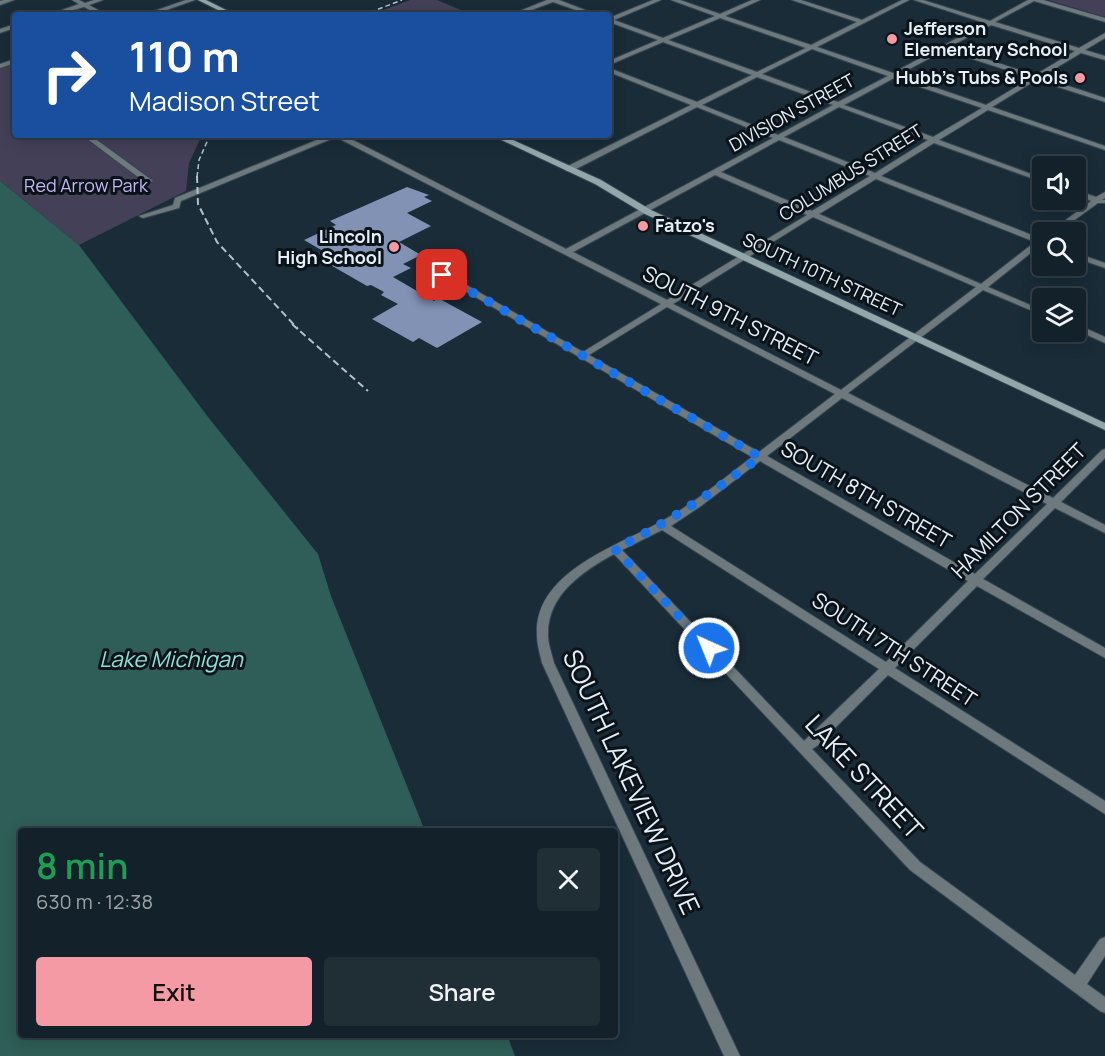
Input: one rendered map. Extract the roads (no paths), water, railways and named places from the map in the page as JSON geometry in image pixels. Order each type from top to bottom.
[{"type":"street","points":[[0,3],[11,0]]},
{"type":"street","points":[[75,0],[98,12]]},
{"type":"street","points":[[61,12],[100,0]]},
{"type":"street","points":[[155,12],[192,0]]},
{"type":"street","points":[[201,0],[227,12]]},
{"type":"street","points":[[521,12],[553,0],[587,12]]},
{"type":"street","points":[[612,19],[658,0]]},
{"type":"street","points":[[674,0],[1105,148]]},
{"type":"street","points":[[612,62],[757,0]]},
{"type":"street","points":[[795,0],[863,21]]},
{"type":"street","points":[[569,169],[906,0]]},
{"type":"street","points":[[917,0],[1105,58]]},
{"type":"street","name":"DIVISION STREET","points":[[567,252],[1032,0]]},
{"type":"street","points":[[1037,0],[1105,20]]},
{"type":"street","points":[[612,21],[1032,176]]},
{"type":"street","name":"COLUMBUS STREET","points":[[582,356],[1105,35]]},
{"type":"street","points":[[945,48],[1105,100]]},
{"type":"street","points":[[612,71],[1032,238]]},
{"type":"street","points":[[89,138],[149,181]]},
{"type":"street","points":[[143,216],[176,206],[178,200],[329,138]]},
{"type":"street","name":"SOUTH 9TH STREET","points":[[342,138],[1105,529]]},
{"type":"street","name":"SOUTH 10TH STREET","points":[[502,138],[569,169],[645,210],[1105,427]]},
{"type":"street","points":[[715,172],[1032,309]]},
{"type":"street","points":[[1070,222],[1101,202],[1105,194]]},
{"type":"street","points":[[1086,196],[1101,202]]},
{"type":"street","name":"SOUTH LAKEVIEW DRIVE","points":[[732,1056],[544,652],[545,616],[557,591],[585,564],[663,526],[697,504],[1032,250]]},
{"type":"street","points":[[1086,259],[1105,266]]},
{"type":"street","name":"SOUTH 8TH STREET","points":[[452,282],[1105,654]]},
{"type":"street","points":[[1086,331],[1105,340]]},
{"type":"street","name":"HAMILTON STREET","points":[[804,747],[813,742],[978,581],[1105,452]]},
{"type":"street","name":"SOUTH 7TH STREET","points":[[663,526],[1105,808]]},
{"type":"street","name":"LAKE STREET","points":[[615,549],[915,866],[1105,1006]]},
{"type":"street","points":[[1077,985],[1105,944]]},
{"type":"water","name":"Lake Michigan","points":[[0,181],[79,245],[208,417],[318,554],[331,596],[424,828],[18,828],[18,1038],[508,1038],[515,1056],[0,1056]]},
{"type":"railway","points":[[371,12],[402,0]]},
{"type":"railway","points":[[197,177],[199,160],[209,138]]},
{"type":"railway","points":[[197,177],[198,204],[217,242],[298,329]]},
{"type":"railway","points":[[292,324],[368,391]]},
{"type":"place","name":"Jefferson Elementary School","points":[[892,39]]},
{"type":"place","name":"Hubb's Tubs & Pools","points":[[1080,78]]},
{"type":"place","name":"Fatzo's","points":[[643,226]]},
{"type":"place","name":"Lincoln High School","points":[[394,247]]},
{"type":"park label","name":"Red Arrow Park","points":[[86,186]]}]
